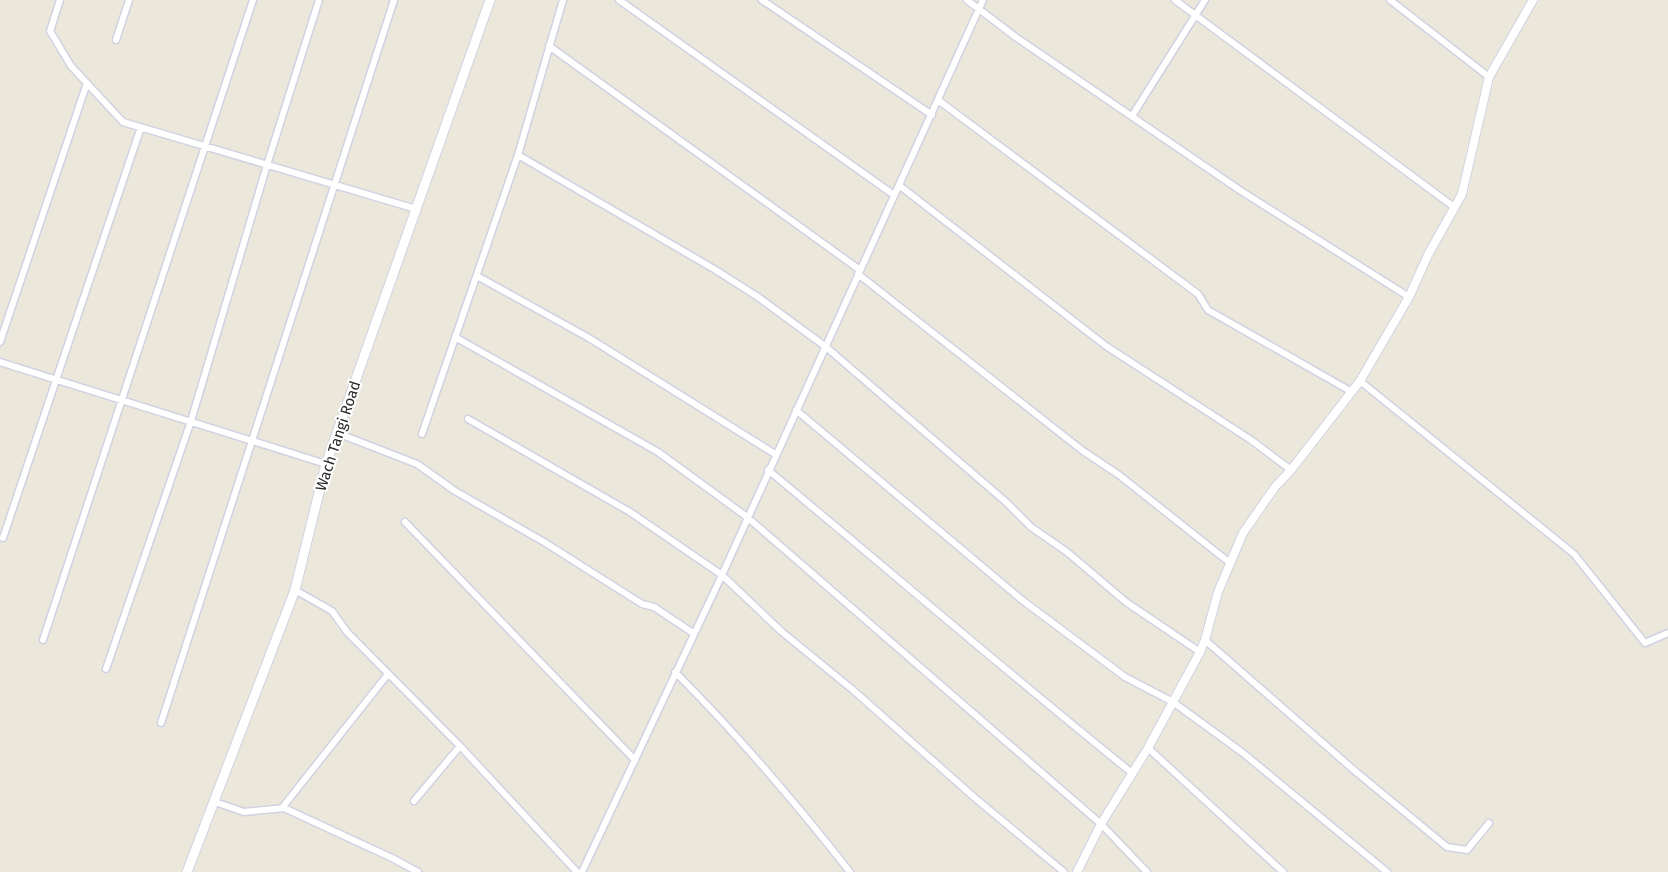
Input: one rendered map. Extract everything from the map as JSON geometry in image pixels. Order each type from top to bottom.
[{"type":"main road","name":"Wach Tangi Road","points":[[191,871],[295,590],[326,464],[490,0]]},
{"type":"street","points":[[60,0],[50,31],[71,66],[123,122],[416,210]]},
{"type":"street","points":[[116,40],[129,0]]},
{"type":"street","points":[[43,640],[253,0]]},
{"type":"street","points":[[106,669],[191,421],[267,165],[319,0]]},
{"type":"street","points":[[161,723],[394,0]]},
{"type":"street","points":[[422,434],[518,155],[563,0]]},
{"type":"street","points":[[620,0],[894,195]]},
{"type":"street","points":[[762,0],[932,115]]},
{"type":"street","points":[[967,0],[1017,38],[1241,191],[1408,297]]},
{"type":"street","points":[[582,872],[722,575],[768,470],[894,195],[900,186],[983,0]]},
{"type":"street","points":[[1176,0],[1454,207]]},
{"type":"street","points":[[1132,116],[1205,0]]},
{"type":"street","points":[[1390,0],[1489,77]]},
{"type":"street","points":[[1077,872],[1101,824],[1148,748],[1200,652],[1218,592],[1243,533],[1275,487],[1291,470],[1360,381],[1408,297],[1428,255],[1462,194],[1489,77],[1532,0]]},
{"type":"street","points":[[549,46],[859,272],[1083,451],[1120,475],[1230,563]]},
{"type":"street","points":[[0,342],[87,83]]},
{"type":"street","points":[[938,100],[1198,294],[1208,310],[1352,392]]},
{"type":"street","points":[[3,538],[140,127]]},
{"type":"street","points":[[518,155],[714,269],[826,347],[1006,502],[1031,527],[1067,552],[1126,602],[1200,652]]},
{"type":"street","points":[[900,186],[1106,346],[1251,440],[1291,470]]},
{"type":"street","points":[[477,276],[590,338],[776,454]]},
{"type":"street","points":[[455,338],[658,452],[747,517],[1101,824],[1147,872]]},
{"type":"street","points":[[0,362],[326,464]]},
{"type":"street","points":[[1360,381],[1574,554],[1645,642],[1668,633]]},
{"type":"street","points":[[796,410],[1022,600],[1125,677],[1173,702],[1243,753],[1387,872]]},
{"type":"street","points":[[468,419],[630,512],[722,575],[782,632],[853,690],[975,798],[1064,872]]},
{"type":"street","points":[[337,434],[416,464],[455,491],[544,542],[642,604],[654,607],[693,634]]},
{"type":"street","points":[[768,470],[926,601],[995,662],[1132,773]]},
{"type":"street","points":[[405,522],[635,760]]},
{"type":"street","points":[[295,590],[332,611],[347,632],[460,746],[577,872]]},
{"type":"street","points":[[1205,640],[1355,771],[1447,847],[1467,850],[1489,823]]},
{"type":"street","points":[[676,672],[721,718],[800,808],[850,872]]},
{"type":"street","points":[[282,808],[388,674]]},
{"type":"street","points":[[414,802],[460,746]]},
{"type":"street","points":[[1148,748],[1283,872]]},
{"type":"street","points":[[215,802],[244,812],[282,808],[392,858],[418,872]]}]
